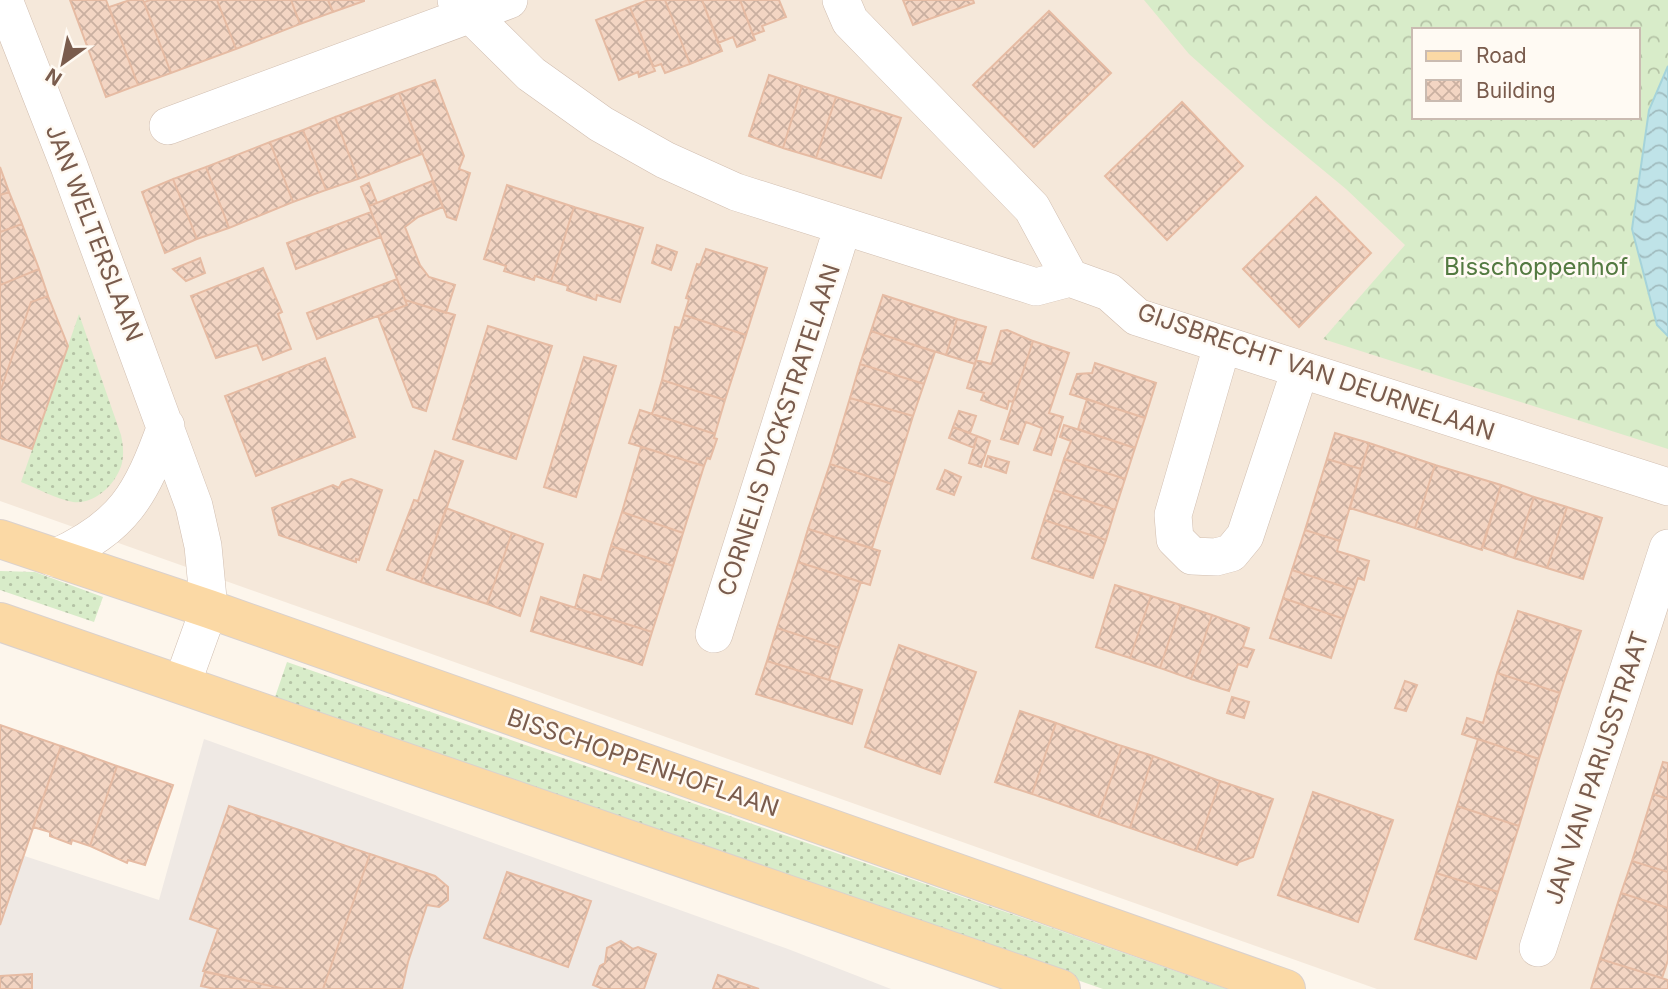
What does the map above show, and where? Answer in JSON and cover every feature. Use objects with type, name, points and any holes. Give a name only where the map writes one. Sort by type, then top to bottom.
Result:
[{"type":"main road","name":"BISSCHOPPENHOFLAAN","points":[[0,539],[209,609],[1286,989]]},
{"type":"main road","points":[[0,622],[1061,989]]},
{"type":"street","name":"JAN WELTERSLAAN","points":[[4,0],[194,506],[202,546],[209,609],[182,684]]},
{"type":"street","points":[[168,127],[462,8],[509,0]]},
{"type":"street","points":[[462,8],[531,74],[601,124],[665,160],[736,192],[1035,287],[1070,278],[1032,208],[850,21],[841,0]]},
{"type":"street","name":"CORNELIS DYCKSTRATELAAN","points":[[714,634],[844,226]]},
{"type":"street","name":"GIJSBRECHT VAN DEURNELAAN","points":[[1070,278],[1109,292],[1138,317],[1668,487]]},
{"type":"street","points":[[1222,346],[1173,515],[1175,539],[1192,556],[1216,557],[1231,553],[1245,536],[1300,370]]},
{"type":"street","points":[[54,558],[91,539],[120,515],[143,486],[166,426]]},
{"type":"street","name":"JAN VAN PARIJSSTRAAT","points":[[1538,948],[1668,548]]},
{"type":"shaded area","points":[[0,0],[1668,0],[1668,989],[1377,989],[0,501]]},
{"type":"shaded area","points":[[204,739],[788,949],[891,989],[0,989],[0,848],[159,900]]},
{"type":"green space","name":"Bisschoppenhof","points":[[1144,0],[1668,0],[1668,449],[1323,339],[1405,245],[1346,189],[1266,123],[1189,54]]},
{"type":"green space","points":[[79,314],[121,435],[123,453],[119,471],[104,491],[89,500],[73,502],[21,482]]},
{"type":"green space","points":[[0,571],[35,572],[103,597],[94,622],[0,590]]},
{"type":"green space","points":[[287,662],[1227,989],[1103,989],[274,700]]},
{"type":"water","points":[[1668,66],[1668,336],[1657,325],[1632,229],[1649,110]]},
{"type":"building","points":[[70,0],[106,0],[138,85],[106,97]]},
{"type":"building","points":[[130,0],[143,0],[171,73],[138,85],[109,7]]},
{"type":"building","points":[[217,0],[236,49],[171,73],[144,2]]},
{"type":"building","points":[[217,0],[291,0],[300,24],[236,49]]},
{"type":"building","points":[[291,0],[328,0],[333,12],[300,24]]},
{"type":"building","points":[[328,0],[364,0],[364,1],[333,12]]},
{"type":"building","points":[[648,0],[665,0],[690,64],[665,73],[661,64],[653,67],[630,7]]},
{"type":"building","points":[[665,0],[702,0],[722,51],[690,64]]},
{"type":"building","points":[[702,0],[740,0],[755,40],[737,47],[733,37],[718,43]]},
{"type":"building","points":[[740,0],[779,0],[786,17],[762,26],[764,31],[753,35]]},
{"type":"building","points":[[903,0],[973,0],[974,3],[913,25]]},
{"type":"building","points":[[630,7],[655,71],[639,77],[638,72],[619,80],[596,20]]},
{"type":"building","points":[[1049,11],[1111,73],[1034,147],[973,85]]},
{"type":"building","points":[[769,75],[802,86],[783,148],[749,136]]},
{"type":"building","points":[[435,80],[464,156],[459,169],[470,173],[456,220],[447,217],[399,93]]},
{"type":"building","points":[[802,86],[836,97],[816,158],[783,148]]},
{"type":"building","points":[[399,93],[422,154],[358,179],[335,117]]},
{"type":"building","points":[[836,97],[901,118],[881,178],[816,158]]},
{"type":"building","points":[[1182,102],[1243,166],[1167,240],[1105,176]]},
{"type":"building","points":[[335,117],[358,179],[326,190],[303,130]]},
{"type":"building","points":[[303,130],[326,190],[293,202],[270,142]]},
{"type":"building","points":[[270,142],[293,202],[229,228],[206,167]]},
{"type":"building","points":[[0,167],[9,192],[0,195]]},
{"type":"building","points":[[206,167],[229,228],[197,239],[173,179]]},
{"type":"building","points":[[173,179],[197,239],[165,253],[142,192]]},
{"type":"building","points":[[432,181],[443,207],[418,217],[405,227],[420,265],[429,277],[455,285],[446,313],[405,300],[369,206]]},
{"type":"building","points":[[369,183],[377,203],[369,206],[361,187]]},
{"type":"building","points":[[507,185],[574,207],[551,281],[535,276],[534,280],[504,271],[506,266],[484,259]]},
{"type":"building","points":[[9,192],[22,224],[0,232],[0,195]]},
{"type":"building","points":[[1316,197],[1371,253],[1299,327],[1243,269]]},
{"type":"building","points":[[574,207],[643,228],[620,302],[597,295],[596,300],[551,281]]},
{"type":"building","points":[[371,212],[381,237],[296,269],[287,243]]},
{"type":"building","points":[[22,224],[39,269],[0,285],[0,232]]},
{"type":"building","points":[[657,245],[677,252],[671,270],[652,263]]},
{"type":"building","points":[[706,249],[767,268],[746,335],[684,315],[689,299],[686,298],[697,264],[700,265]]},
{"type":"building","points":[[200,258],[205,273],[186,281],[173,269]]},
{"type":"building","points":[[263,268],[282,312],[278,314],[291,349],[263,360],[257,345],[216,358],[191,296]]},
{"type":"building","points":[[39,269],[48,296],[31,302],[0,392],[0,285]]},
{"type":"building","points":[[397,279],[407,305],[317,339],[307,313]]},
{"type":"building","points":[[883,295],[957,319],[946,355],[871,331]]},
{"type":"building","points":[[48,296],[68,346],[32,449],[0,438],[0,392],[31,302]]},
{"type":"building","points":[[405,300],[455,315],[426,411],[413,407],[378,316],[407,305]]},
{"type":"building","points":[[684,315],[746,335],[725,400],[662,380],[675,327],[680,328]]},
{"type":"building","points":[[957,319],[986,327],[975,364],[946,355]]},
{"type":"building","points":[[488,326],[552,346],[516,459],[453,439]]},
{"type":"building","points":[[1007,330],[1033,341],[1013,402],[1009,401],[1007,409],[981,400],[984,393],[967,388],[976,360],[991,364],[1001,331]]},
{"type":"building","points":[[871,331],[935,352],[924,384],[860,364]]},
{"type":"building","points":[[1033,341],[1069,353],[1049,413],[1063,417],[1051,455],[1034,450],[1042,428],[1026,422],[1018,444],[1001,439]]},
{"type":"building","points":[[584,357],[616,366],[576,497],[544,487]]},
{"type":"building","points":[[325,358],[355,437],[256,476],[225,396]]},
{"type":"building","points":[[1095,363],[1156,383],[1145,418],[1070,394],[1077,374],[1092,373]]},
{"type":"building","points":[[860,364],[924,384],[913,416],[850,398]]},
{"type":"building","points":[[662,380],[725,400],[715,434],[652,414]]},
{"type":"building","points":[[850,398],[913,416],[892,484],[830,464]]},
{"type":"building","points":[[1087,399],[1145,418],[1135,448],[1078,429]]},
{"type":"building","points":[[640,410],[715,434],[714,438],[717,439],[710,459],[707,458],[704,466],[629,443]]},
{"type":"building","points":[[959,411],[976,416],[970,433],[953,427]]},
{"type":"building","points":[[1064,425],[1135,448],[1125,479],[1064,459],[1071,441],[1060,437]]},
{"type":"building","points":[[953,427],[977,436],[974,448],[949,438]]},
{"type":"building","points":[[1335,433],[1369,443],[1361,469],[1327,459]]},
{"type":"building","points":[[977,436],[990,441],[981,467],[969,463]]},
{"type":"building","points":[[1369,443],[1435,465],[1415,528],[1350,508]]},
{"type":"building","points":[[641,447],[704,466],[683,533],[622,512]]},
{"type":"building","points":[[435,451],[463,461],[421,582],[387,570],[414,500],[418,501]]},
{"type":"building","points":[[988,456],[1009,462],[1006,473],[985,466]]},
{"type":"building","points":[[1064,459],[1125,479],[1115,510],[1054,490]]},
{"type":"building","points":[[1327,459],[1361,469],[1340,541],[1305,530]]},
{"type":"building","points":[[830,464],[892,484],[872,548],[808,529]]},
{"type":"building","points":[[1435,465],[1501,485],[1482,550],[1415,528]]},
{"type":"building","points":[[945,470],[961,477],[954,495],[937,489]]},
{"type":"building","points":[[351,479],[382,490],[359,560],[356,559],[356,562],[279,535],[272,508],[333,485],[339,488],[342,482]]},
{"type":"building","points":[[1501,485],[1534,497],[1514,558],[1482,547]]},
{"type":"building","points":[[1054,490],[1115,510],[1106,540],[1044,520]]},
{"type":"building","points":[[1534,497],[1567,507],[1547,568],[1514,558]]},
{"type":"building","points":[[1567,507],[1602,518],[1583,579],[1547,568]]},
{"type":"building","points":[[446,508],[512,533],[487,604],[421,582]]},
{"type":"building","points":[[622,512],[683,533],[673,566],[611,546]]},
{"type":"building","points":[[1044,520],[1106,540],[1093,578],[1032,558]]},
{"type":"building","points":[[808,529],[880,551],[870,585],[798,562]]},
{"type":"building","points":[[1305,530],[1340,541],[1337,551],[1369,561],[1364,580],[1358,578],[1354,590],[1292,570]]},
{"type":"building","points":[[512,533],[543,544],[520,616],[487,604]]},
{"type":"building","points":[[611,546],[673,566],[652,632],[575,608],[584,575],[601,580]]},
{"type":"building","points":[[798,562],[861,582],[839,648],[777,628]]},
{"type":"building","points":[[1292,570],[1354,590],[1344,619],[1283,598]]},
{"type":"building","points":[[1115,585],[1151,596],[1130,658],[1096,647]]},
{"type":"building","points":[[1151,596],[1181,605],[1160,668],[1130,658]]},
{"type":"building","points":[[541,597],[652,632],[642,665],[531,631]]},
{"type":"building","points":[[1283,598],[1344,619],[1331,658],[1270,638]]},
{"type":"building","points":[[1181,605],[1212,615],[1191,679],[1160,668]]},
{"type":"building","points":[[1518,611],[1581,631],[1560,693],[1497,673]]},
{"type":"building","points":[[1212,615],[1249,628],[1243,647],[1254,650],[1247,667],[1238,664],[1229,691],[1191,679]]},
{"type":"building","points":[[777,628],[839,648],[829,680],[767,661]]},
{"type":"building","points":[[899,645],[976,672],[940,774],[865,747]]},
{"type":"building","points":[[767,661],[862,690],[852,724],[756,694]]},
{"type":"building","points":[[1497,673],[1560,693],[1539,759],[1462,734],[1467,718],[1483,723]]},
{"type":"building","points":[[1405,681],[1417,685],[1406,711],[1395,708]]},
{"type":"building","points":[[1232,697],[1249,702],[1244,718],[1227,713]]},
{"type":"building","points":[[1020,711],[1056,723],[1032,794],[995,782]]},
{"type":"building","points":[[1056,723],[1122,746],[1098,817],[1032,794]]},
{"type":"building","points":[[0,725],[61,746],[0,925]]},
{"type":"building","points":[[1478,739],[1539,759],[1519,826],[1457,806]]},
{"type":"building","points":[[61,746],[117,766],[90,846],[72,840],[71,844],[50,836],[50,832],[33,827]]},
{"type":"building","points":[[1122,746],[1153,756],[1130,828],[1098,817]]},
{"type":"building","points":[[1153,756],[1220,781],[1196,851],[1130,828]]},
{"type":"building","points":[[1663,762],[1668,763],[1668,799],[1653,794]]},
{"type":"building","points":[[117,766],[173,785],[145,865],[128,860],[127,863],[90,846]]},
{"type":"building","points":[[1220,781],[1273,799],[1253,857],[1237,865],[1196,851]]},
{"type":"building","points":[[1313,792],[1393,820],[1358,922],[1278,895]]},
{"type":"building","points":[[1653,794],[1668,799],[1668,872],[1632,861]]},
{"type":"building","points":[[229,806],[370,854],[323,989],[285,989],[203,971],[218,929],[190,919]]},
{"type":"building","points":[[1457,806],[1519,826],[1498,892],[1436,873]]},
{"type":"building","points":[[370,854],[435,876],[448,887],[448,900],[439,907],[427,905],[402,989],[323,989]]},
{"type":"building","points":[[1632,861],[1668,872],[1668,908],[1621,893]]},
{"type":"building","points":[[507,872],[591,901],[568,967],[484,938]]},
{"type":"building","points":[[1436,873],[1498,892],[1476,959],[1415,939]]},
{"type":"building","points":[[1621,893],[1668,908],[1668,960],[1662,978],[1600,959]]},
{"type":"building","points":[[621,941],[633,949],[638,947],[656,954],[644,989],[603,989],[593,985],[600,966],[605,963],[607,948]]},
{"type":"building","points":[[1600,959],[1668,980],[1668,989],[1591,989]]},
{"type":"building","points":[[205,972],[285,989],[215,989],[201,986]]},
{"type":"building","points":[[32,974],[32,989],[0,989],[0,976]]},
{"type":"building","points":[[718,975],[759,989],[713,989]]}]
